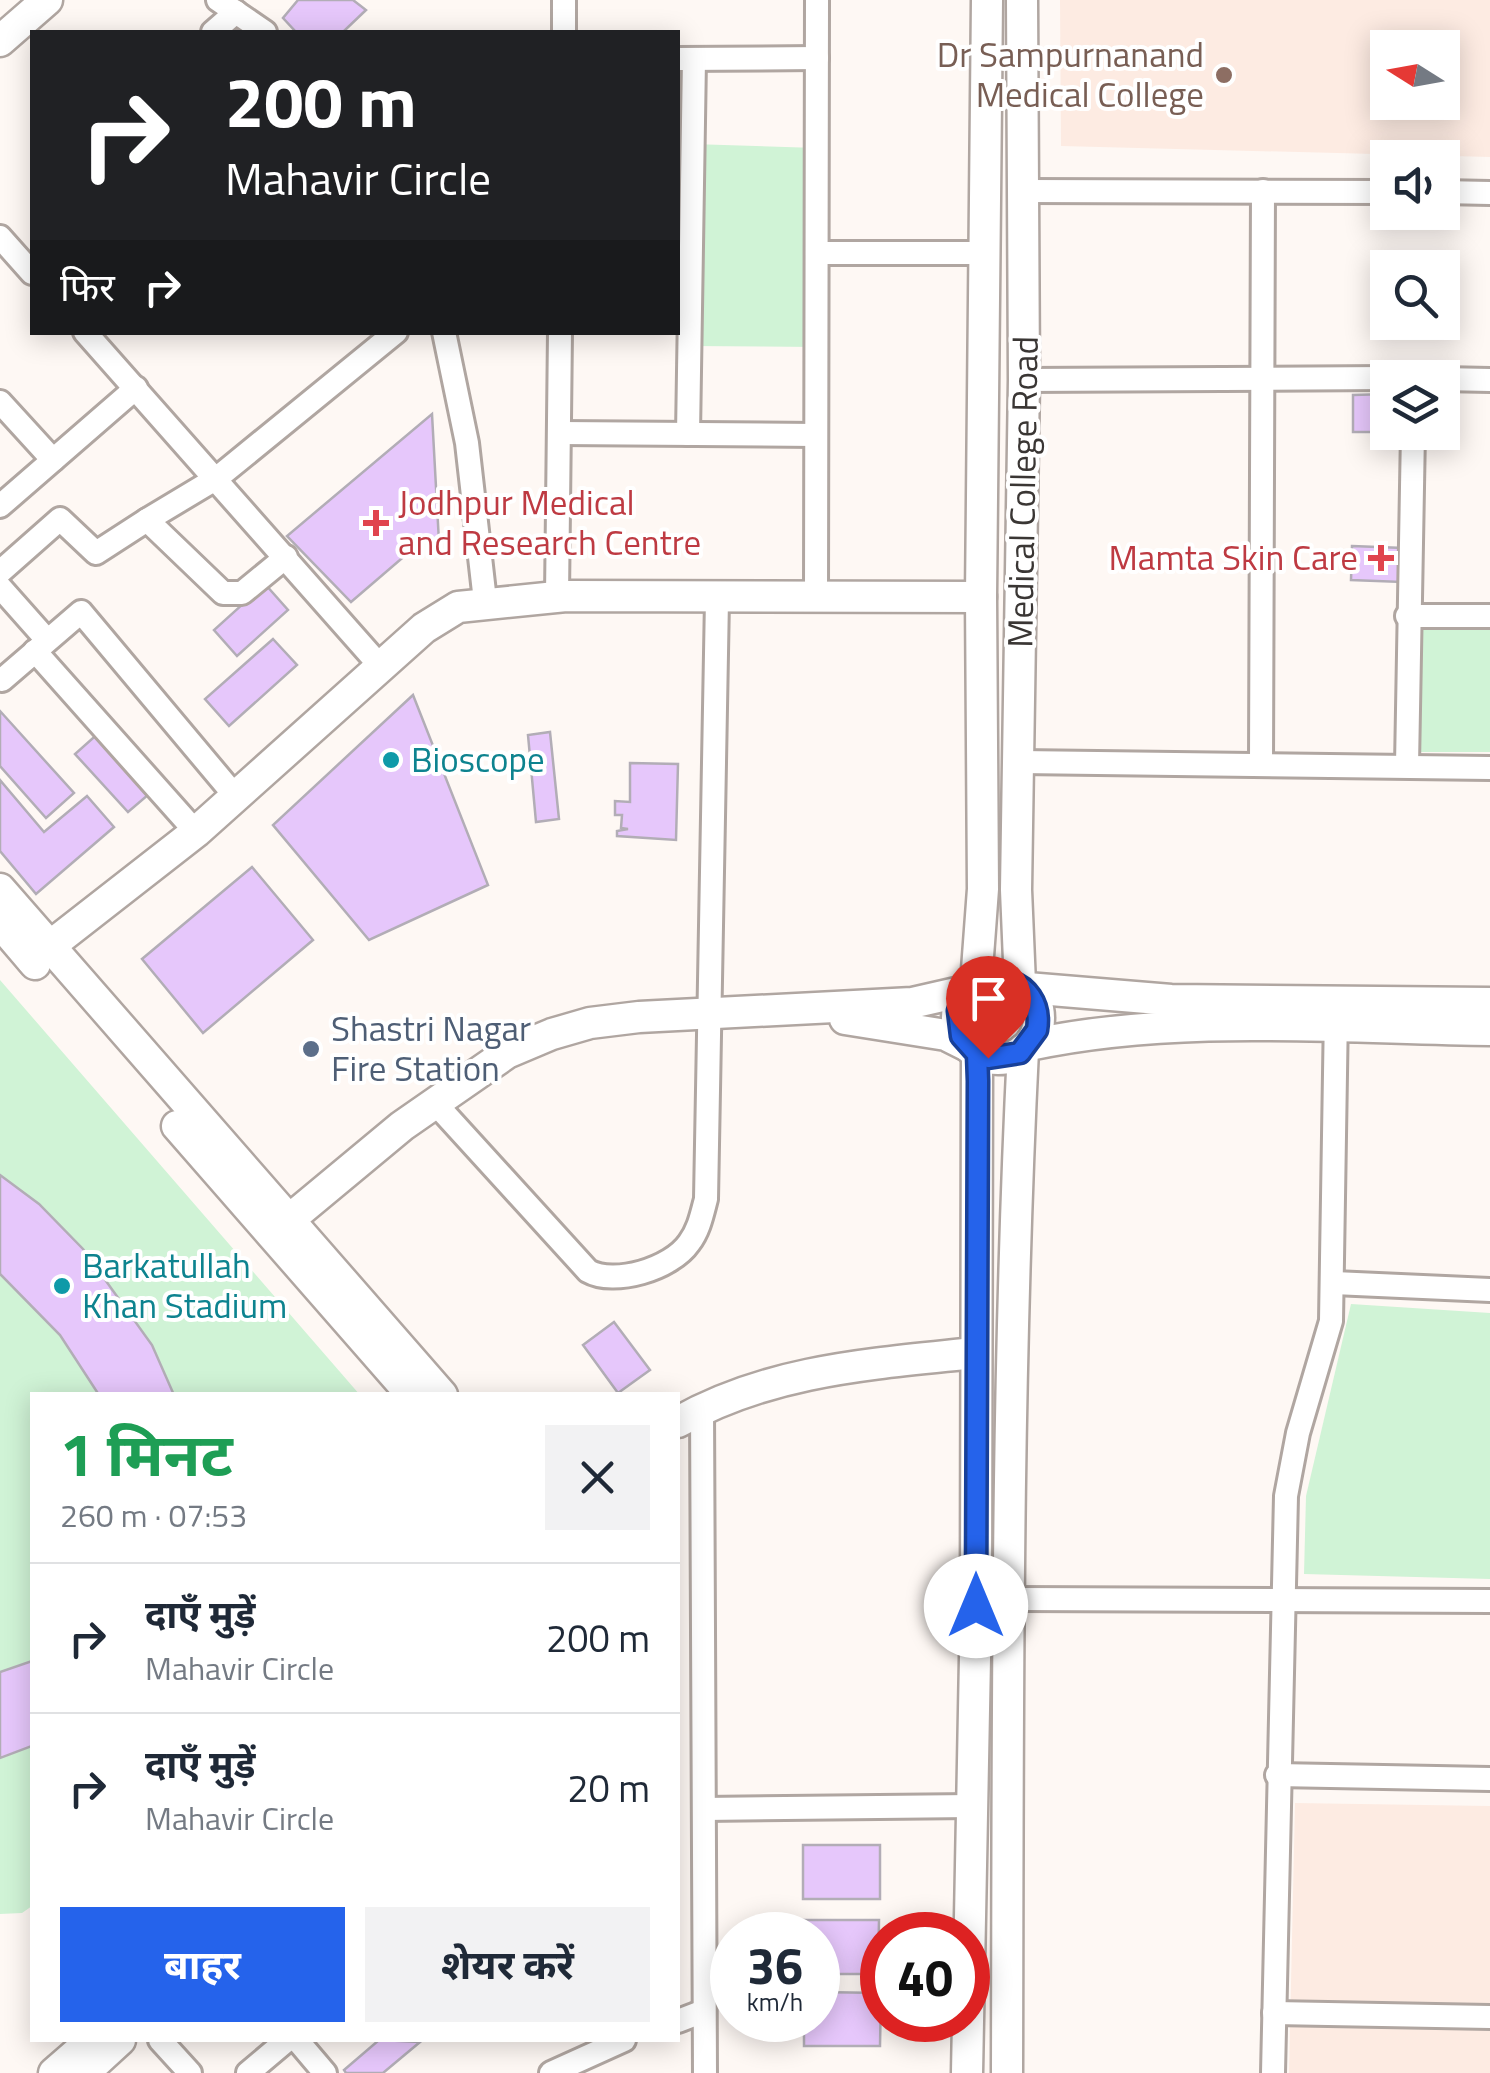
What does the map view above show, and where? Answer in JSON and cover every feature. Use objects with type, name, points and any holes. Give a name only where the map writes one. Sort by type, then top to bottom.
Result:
[{"type":"street","points":[[0,41],[47,0]]},
{"type":"street","points":[[564,0],[564,30]]},
{"type":"street","points":[[816,598],[817,0]]},
{"type":"street","name":"Medical College Road","points":[[973,986],[983,890],[980,597],[987,0]]},
{"type":"street","name":"Medical College Road","points":[[1022,0],[1024,380],[1016,890],[1024,986]]},
{"type":"street","points":[[216,30],[244,14]]},
{"type":"street","points":[[688,434],[686,59],[817,58]]},
{"type":"street","points":[[1025,191],[1370,192]]},
{"type":"street","points":[[1261,762],[1263,191]]},
{"type":"street","points":[[1460,192],[1490,192]]},
{"type":"street","points":[[0,237],[30,272]]},
{"type":"street","points":[[816,253],[985,254]]},
{"type":"street","points":[[91,335],[382,668]]},
{"type":"street","points":[[0,572],[60,519],[96,553],[218,478],[392,335]]},
{"type":"street","points":[[445,335],[467,443],[485,601]]},
{"type":"street","points":[[556,596],[560,335]]},
{"type":"street","points":[[1024,380],[1370,378]]},
{"type":"street","points":[[1460,379],[1490,380]]},
{"type":"street","points":[[0,506],[136,388]]},
{"type":"street","points":[[0,402],[54,460]]},
{"type":"street","points":[[559,433],[816,434]]},
{"type":"street","points":[[1407,765],[1412,450]]},
{"type":"street","points":[[146,520],[222,594],[242,593],[286,557]]},
{"type":"street","points":[[0,587],[41,646],[196,832]]},
{"type":"street","points":[[39,953],[196,832],[424,628],[458,606],[556,596],[980,597]]},
{"type":"street","points":[[436,1103],[588,1271],[615,1279],[677,1255],[688,1245],[701,1222],[706,1199],[717,598]]},
{"type":"street","points":[[2,680],[81,612],[236,797]]},
{"type":"street","points":[[1407,616],[1490,616]]},
{"type":"street","points":[[1020,762],[1261,762],[1490,768]]},
{"type":"street","points":[[0,889],[39,953],[281,1226],[439,1392]]},
{"type":"street","points":[[0,923],[39,953]]},
{"type":"street","points":[[281,1226],[358,1158],[507,1053],[552,1034],[606,1021],[927,1001],[1001,978],[1024,986],[1490,1030]]},
{"type":"street","points":[[968,2073],[974,1353],[972,1050],[958,1024],[962,1000],[973,986]]},
{"type":"street","points":[[1007,2073],[1016,1162],[1026,1048],[1039,1019],[1024,986]]},
{"type":"street","points":[[807,1011],[946,1035],[998,1059],[1026,1048],[1108,1031],[1490,1004]]},
{"type":"street","points":[[1273,2073],[1280,1600],[1286,1496],[1298,1433],[1331,1321],[1336,1016]]},
{"type":"street","points":[[281,1226],[410,1392]]},
{"type":"street","points":[[1334,1282],[1490,1290]]},
{"type":"street","points":[[704,2073],[704,1809],[690,1415],[795,1374],[974,1353]]},
{"type":"street","points":[[1009,1599],[1490,1601]]},
{"type":"street","points":[[1278,1775],[1490,1779]]},
{"type":"street","points":[[704,1809],[972,1806]]},
{"type":"street","points":[[680,2020],[704,2012]]},
{"type":"street","points":[[1274,2013],[1490,2017]]},
{"type":"street","points":[[54,2073],[90,2042]]},
{"type":"street","points":[[84,2073],[118,2042]]},
{"type":"street","points":[[162,2042],[190,2073]]},
{"type":"street","points":[[248,2073],[285,2042]]},
{"type":"street","points":[[299,2042],[325,2073]]},
{"type":"street","points":[[551,2073],[620,2042]]},
{"type":"shaded area","name":"Dr Sampurnanand Medical College","points":[[1060,0],[1490,0],[1490,157],[1460,156],[1460,140],[1370,140],[1370,154],[1061,146]]},
{"type":"shaded area","points":[[1295,1803],[1490,1806],[1490,2073],[1289,2073]]},
{"type":"green space","points":[[692,144],[817,148],[817,347],[688,346]]},
{"type":"green space","points":[[1419,629],[1490,629],[1490,752],[1418,752]]},
{"type":"green space","points":[[0,980],[357,1392],[30,1392],[30,1907],[22,1913],[0,1914]]},
{"type":"green space","points":[[1351,1304],[1490,1313],[1490,1579],[1304,1574],[1306,1496]]},
{"type":"building","points":[[298,0],[353,0],[366,10],[345,30],[294,30],[283,18]]},
{"type":"building","points":[[1353,395],[1370,395],[1370,432],[1353,432]]},
{"type":"building","points":[[432,414],[439,542],[422,541],[351,602],[287,536]]},
{"type":"building","points":[[1352,546],[1403,548],[1402,582],[1351,580]]},
{"type":"building","points":[[265,584],[288,610],[237,656],[214,630]]},
{"type":"building","points":[[273,639],[297,665],[229,726],[205,699]]},
{"type":"building","name":"Bioscope","points":[[413,695],[488,885],[369,940],[273,825]]},
{"type":"building","points":[[0,711],[74,793],[46,818],[0,766]]},
{"type":"building","points":[[102,730],[155,789],[128,812],[75,754]]},
{"type":"building","points":[[550,732],[559,819],[536,822],[528,735]]},
{"type":"building","points":[[630,763],[678,764],[676,840],[617,836],[617,831],[628,829],[621,828],[622,815],[615,815],[615,801],[630,802]]},
{"type":"building","points":[[0,780],[44,832],[87,796],[114,827],[36,894],[0,851]]},
{"type":"building","points":[[252,867],[313,940],[203,1033],[142,959]]},
{"type":"building","name":"Barkatullah Khan Stadium","points":[[0,1175],[39,1204],[83,1249],[152,1345],[173,1392],[97,1392],[60,1335],[0,1274]]},
{"type":"building","points":[[614,1322],[650,1370],[617,1392],[583,1345]]},
{"type":"building","points":[[30,1662],[30,1747],[0,1758],[0,1672]]},
{"type":"building","points":[[803,1845],[880,1845],[880,1899],[803,1899]]},
{"type":"building","points":[[840,1920],[860,1920],[860,1974],[840,1974]]},
{"type":"building","points":[[840,1992],[860,1993],[860,2042],[880,2042],[880,2046],[804,2046],[804,2042],[840,2042]]},
{"type":"building","points":[[377,2042],[420,2042],[383,2073],[344,2070]]},
{"type":"place","name":"Dr Sampurnanand Medical College","points":[[1224,75]]},
{"type":"place","name":"Jodhpur Medical and Research Centre","points":[[376,523]]},
{"type":"place","name":"Mamta Skin Care","points":[[1381,558]]},
{"type":"place","name":"Bioscope","points":[[391,760]]},
{"type":"place","name":"Shastri Nagar Fire Station","points":[[311,1049]]},
{"type":"place","name":"Barkatullah Khan Stadium","points":[[62,1286]]},
{"type":"route","points":[[976,1606],[978,1081],[977,1054],[961,1036],[958,1011],[976,983],[991,978],[1011,980],[1027,988],[1034,999],[1039,1019],[1037,1030],[1020,1053],[1010,1058],[988,1058]]}]
